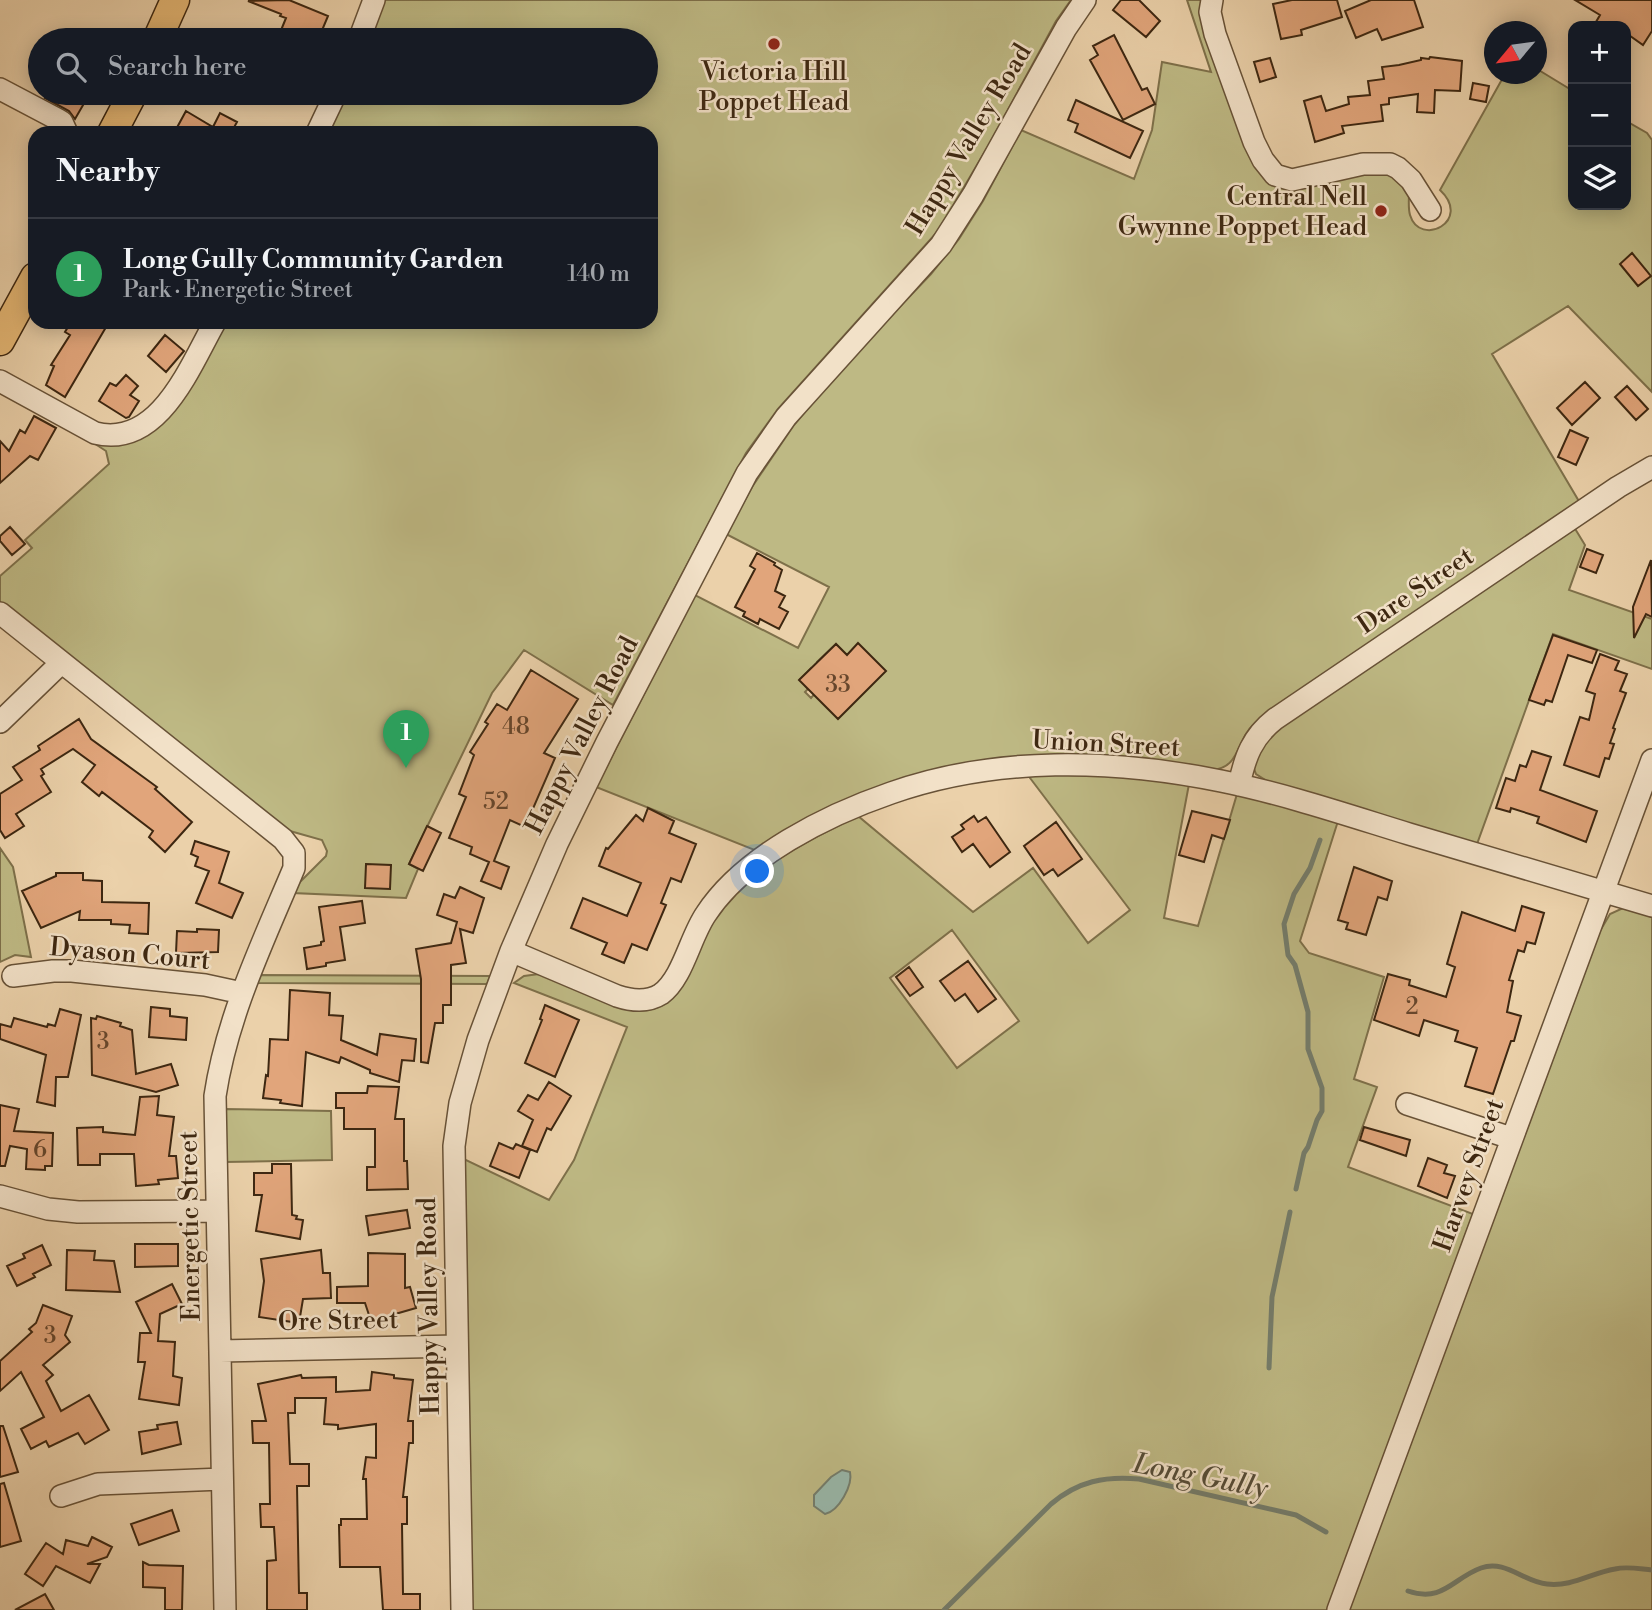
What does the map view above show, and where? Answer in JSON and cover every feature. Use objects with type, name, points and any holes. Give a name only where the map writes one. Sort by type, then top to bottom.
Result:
[{"type":"main road","points":[[162,28],[175,0]]},
{"type":"main road","points":[[116,126],[127,105]]},
{"type":"main road","points":[[0,341],[28,290]]},
{"type":"street","points":[[364,28],[374,0]]},
{"type":"street","name":"Happy Valley Road","points":[[462,1610],[454,1146],[456,1123],[469,1068],[511,951],[557,844],[604,747],[755,459],[786,417],[941,245],[973,195],[1072,18],[1085,0]]},
{"type":"street","points":[[1212,0],[1210,12],[1215,34],[1254,142],[1269,169],[1280,178],[1300,179],[1363,164],[1390,164],[1411,180],[1430,210]]},
{"type":"street","points":[[0,89],[28,104]]},
{"type":"street","points":[[30,105],[62,122],[64,126]]},
{"type":"street","points":[[320,126],[330,105]]},
{"type":"street","points":[[0,381],[95,433],[113,436],[130,432],[156,416],[169,401],[211,329]]},
{"type":"street","name":"Dare Street","points":[[1239,785],[1252,741],[1275,719],[1618,487],[1652,467]]},
{"type":"street","name":"Energetic Street","points":[[0,614],[303,853],[294,868],[242,993],[223,1050],[215,1096],[225,1610]]},
{"type":"street","points":[[0,722],[61,663]]},
{"type":"street","name":"Harvey Street","points":[[1338,1610],[1652,760]]},
{"type":"street","name":"Union Street","points":[[511,951],[631,1000],[648,999],[667,988],[678,972],[700,923],[716,900],[736,879],[803,833],[890,793],[958,775],[1030,765],[1140,769],[1239,785],[1652,906]]},
{"type":"street","name":"Dyason Court","points":[[13,976],[72,971],[205,985],[242,993]]},
{"type":"street","points":[[1407,1104],[1511,1138]]},
{"type":"street","points":[[0,1196],[48,1209],[78,1212],[216,1211]]},
{"type":"street","name":"Ore Street","points":[[219,1350],[457,1346]]},
{"type":"street","points":[[61,1496],[98,1484],[222,1479]]},
{"type":"shaded area","points":[[378,0],[1071,0],[1056,21],[990,143],[938,231],[778,409],[746,453],[613,705],[524,650],[492,693],[409,864],[418,869],[406,898],[293,893],[326,856],[327,851],[322,840],[290,831],[274,822],[0,602],[0,576],[32,548],[25,540],[109,464],[106,451],[24,398],[123,441],[217,329],[658,329],[658,126],[327,126],[337,105],[658,105],[658,28],[368,28]]},
{"type":"shaded area","points":[[1187,0],[1202,0],[1268,175],[1390,171],[1409,193],[1410,215],[1416,225],[1424,229],[1441,227],[1448,220],[1451,212],[1449,201],[1440,190],[1499,84],[1547,84],[1547,75],[1568,88],[1568,210],[1631,210],[1631,124],[1647,133],[1652,140],[1652,392],[1568,306],[1492,354],[1580,503],[1267,713],[1255,722],[1230,762],[1220,769],[1136,758],[941,768],[886,785],[757,851],[596,787],[695,595],[798,648],[829,587],[726,534],[752,487],[794,425],[846,363],[931,274],[959,239],[1021,130],[1134,179],[1152,130],[1162,62],[1211,72]],"holes":[[[836,644],[847,655],[858,644],[811,698],[805,692],[808,689],[800,679],[811,668],[817,673],[817,662]]]},
{"type":"shaded area","points":[[1574,527],[1585,545],[1569,590],[1652,619],[1652,669],[1553,634],[1477,844],[1267,781],[1256,774],[1253,766],[1267,736]]},
{"type":"shaded area","points":[[1027,774],[1133,777],[1189,784],[1164,918],[1198,926],[1237,794],[1338,821],[1300,941],[1309,953],[1384,977],[1354,1079],[1377,1087],[1348,1167],[1473,1214],[1328,1610],[472,1610],[464,1159],[549,1200],[574,1160],[627,1027],[514,983],[524,976],[539,974],[638,1011],[668,1002],[684,980],[708,926],[739,890],[775,861],[858,816],[973,912],[1033,868],[1088,943],[1130,910]],"holes":[[[952,930],[1019,1021],[957,1068],[890,978]]]},
{"type":"shaded area","points":[[0,848],[13,867],[31,957],[15,955],[0,962]]},
{"type":"shaded area","points":[[1623,908],[1652,916],[1652,1610],[1349,1610],[1600,931],[1610,914]]},
{"type":"shaded area","points":[[260,975],[490,976],[487,984],[257,983]]},
{"type":"shaded area","points":[[224,1109],[331,1111],[332,1160],[225,1162]]},
{"type":"shaded area","points":[[842,1470],[850,1472],[847,1490],[840,1503],[825,1514],[814,1506],[814,1495],[831,1477]]},
{"type":"building","points":[[289,0],[328,16],[323,28],[282,28],[286,18],[280,16],[281,14],[248,1]]},
{"type":"building","points":[[1121,0],[1139,0],[1160,21],[1146,37],[1113,10]]},
{"type":"building","points":[[1292,0],[1337,0],[1342,17],[1301,30],[1302,35],[1281,39],[1273,4]]},
{"type":"building","points":[[1371,0],[1414,0],[1423,27],[1382,40],[1377,29],[1356,38],[1345,11]]},
{"type":"building","points":[[1575,0],[1652,0],[1652,31],[1643,45],[1631,37],[1631,21],[1597,21],[1600,15]]},
{"type":"building","points":[[1114,35],[1142,90],[1147,88],[1155,104],[1123,120],[1090,60],[1098,55],[1093,46]]},
{"type":"building","points":[[1430,57],[1462,61],[1460,91],[1435,90],[1434,113],[1417,112],[1418,94],[1389,98],[1389,104],[1381,105],[1383,121],[1342,126],[1344,133],[1315,142],[1304,101],[1321,96],[1326,111],[1349,104],[1348,97],[1370,95],[1368,81],[1384,79],[1382,67]]},
{"type":"building","points":[[1270,58],[1276,77],[1260,82],[1254,62]]},
{"type":"building","points":[[1473,83],[1489,86],[1486,102],[1470,99]]},
{"type":"building","points":[[1076,100],[1143,131],[1130,158],[1075,132],[1078,124],[1068,120]]},
{"type":"building","points":[[58,105],[83,105],[75,119],[69,111]]},
{"type":"building","points":[[186,111],[211,126],[178,126]]},
{"type":"building","points":[[220,113],[237,122],[235,126],[214,126]]},
{"type":"building","points":[[1632,253],[1651,276],[1638,286],[1620,264]]},
{"type":"building","points":[[67,329],[105,329],[65,397],[46,385],[54,366],[51,365],[70,335],[65,332]]},
{"type":"building","points":[[165,335],[184,351],[166,372],[148,356]]},
{"type":"building","points":[[126,375],[138,386],[130,395],[139,401],[126,418],[99,401],[110,383],[116,386]]},
{"type":"building","points":[[1585,382],[1600,398],[1572,425],[1557,408]]},
{"type":"building","points":[[1627,386],[1648,409],[1636,420],[1615,397]]},
{"type":"building","points":[[34,416],[56,428],[38,460],[30,456],[0,483],[0,441],[9,451],[20,430],[25,433]]},
{"type":"building","points":[[1570,430],[1588,438],[1576,465],[1558,457]]},
{"type":"building","points":[[10,527],[25,544],[12,555],[0,541],[0,536]]},
{"type":"building","points":[[1587,549],[1603,555],[1596,573],[1580,567]]},
{"type":"building","points":[[757,553],[782,570],[775,591],[785,596],[779,607],[788,612],[779,629],[760,619],[758,624],[743,616],[745,612],[735,607],[755,569],[750,566]]},
{"type":"building","points":[[1651,560],[1652,617],[1646,614],[1634,638],[1633,607]]},
{"type":"building","points":[[1553,635],[1597,650],[1592,663],[1568,655],[1552,702],[1546,700],[1544,705],[1529,700]]},
{"type":"building","points":[[858,643],[886,671],[838,719],[799,680],[836,644],[847,655]]},
{"type":"building","points":[[1600,654],[1619,661],[1615,670],[1627,674],[1620,691],[1626,693],[1610,743],[1614,744],[1609,759],[1605,758],[1599,777],[1564,765],[1580,717],[1589,720],[1595,694],[1586,691]]},
{"type":"building","points":[[531,670],[578,699],[544,753],[555,758],[525,827],[510,820],[494,861],[509,867],[501,889],[481,881],[489,862],[470,854],[472,847],[449,838],[466,797],[459,794],[474,755],[470,752],[497,704],[507,710]]},
{"type":"building","points":[[79,719],[91,739],[157,787],[155,789],[192,822],[165,852],[149,837],[153,831],[102,792],[99,796],[82,782],[95,765],[73,749],[41,769],[44,774],[41,776],[51,792],[16,814],[24,826],[5,838],[0,830],[0,794],[22,780],[13,767],[40,750],[38,746]]},
{"type":"building","points":[[1532,751],[1551,757],[1540,790],[1597,811],[1586,842],[1537,823],[1539,817],[1511,808],[1510,812],[1496,808],[1506,778],[1515,781],[1520,765],[1526,767]]},
{"type":"building","points":[[648,808],[674,821],[669,833],[696,844],[681,882],[671,878],[661,903],[666,905],[647,950],[632,944],[624,963],[602,954],[607,943],[571,928],[583,898],[627,916],[641,883],[599,866],[606,848],[608,849],[636,815],[643,821]]},
{"type":"building","points":[[1192,811],[1230,820],[1224,839],[1212,835],[1204,862],[1179,855]]},
{"type":"building","points":[[974,816],[978,822],[986,817],[1010,852],[990,867],[973,844],[962,852],[952,837],[964,829],[961,825]]},
{"type":"building","points":[[1056,822],[1082,859],[1058,876],[1053,869],[1044,875],[1024,846]]},
{"type":"building","points":[[427,826],[441,833],[423,871],[409,864]]},
{"type":"building","points":[[195,841],[229,852],[219,883],[243,893],[232,918],[196,903],[209,871],[195,866],[198,857],[191,854]]},
{"type":"building","points":[[366,864],[391,865],[390,889],[365,888]]},
{"type":"building","points":[[1354,867],[1392,881],[1387,900],[1378,897],[1366,935],[1346,929],[1348,923],[1338,920]]},
{"type":"building","points":[[56,873],[83,873],[83,880],[102,881],[102,902],[149,903],[148,934],[129,933],[130,925],[111,924],[111,920],[79,920],[80,911],[41,928],[22,891],[56,876]]},
{"type":"building","points":[[460,887],[484,898],[473,933],[460,929],[466,963],[451,965],[451,1005],[443,1005],[443,1023],[435,1023],[428,1063],[421,1062],[421,979],[416,949],[451,943],[457,922],[437,915],[444,894],[455,898]]},
{"type":"building","points":[[362,901],[365,923],[340,927],[345,960],[307,969],[304,948],[321,945],[324,941],[319,907]]},
{"type":"building","points":[[1522,906],[1544,913],[1535,944],[1527,942],[1524,952],[1518,950],[1509,980],[1513,981],[1507,1012],[1521,1016],[1493,1094],[1465,1086],[1477,1048],[1455,1041],[1458,1031],[1424,1020],[1419,1036],[1374,1020],[1388,974],[1410,980],[1409,985],[1446,997],[1455,967],[1447,964],[1462,912],[1515,931]]},
{"type":"building","points":[[197,929],[219,930],[218,952],[176,953],[177,931],[197,932]]},
{"type":"building","points":[[968,961],[996,999],[978,1012],[965,994],[955,1001],[940,981]]},
{"type":"building","points":[[909,967],[923,987],[910,996],[896,977]]},
{"type":"building","points":[[290,990],[330,993],[329,1015],[343,1016],[341,1040],[377,1055],[380,1034],[416,1039],[414,1061],[402,1060],[399,1082],[370,1073],[370,1070],[341,1057],[339,1063],[306,1052],[302,1106],[263,1098],[266,1075],[268,1076],[270,1039],[288,1040]]},
{"type":"building","points":[[545,1005],[579,1020],[555,1077],[525,1063]]},
{"type":"building","points":[[151,1007],[170,1009],[170,1016],[187,1018],[186,1040],[149,1037]]},
{"type":"building","points":[[60,1009],[81,1015],[68,1077],[56,1077],[55,1106],[37,1102],[46,1055],[0,1039],[0,1024],[11,1027],[14,1018],[47,1027],[48,1024],[55,1026]]},
{"type":"building","points":[[97,1016],[121,1023],[120,1026],[132,1030],[136,1074],[171,1064],[178,1085],[156,1092],[92,1075],[91,1018],[96,1019]]},
{"type":"building","points":[[549,1082],[571,1096],[551,1130],[547,1128],[537,1152],[522,1146],[533,1120],[518,1111],[528,1095],[538,1100]]},
{"type":"building","points":[[368,1086],[399,1087],[395,1119],[404,1119],[404,1161],[407,1161],[408,1189],[367,1190],[367,1167],[375,1167],[375,1129],[344,1129],[344,1108],[336,1108],[336,1093],[367,1093]]},
{"type":"building","points":[[159,1096],[157,1115],[174,1117],[169,1156],[176,1156],[178,1178],[158,1180],[159,1184],[136,1186],[134,1154],[100,1154],[100,1165],[78,1165],[77,1128],[103,1127],[103,1132],[135,1135],[140,1097]]},
{"type":"building","points":[[0,1105],[19,1109],[14,1131],[53,1133],[52,1166],[45,1166],[45,1170],[26,1169],[27,1149],[10,1146],[5,1166],[0,1166]]},
{"type":"building","points":[[1364,1127],[1410,1140],[1406,1156],[1360,1140]]},
{"type":"building","points":[[499,1143],[513,1149],[516,1144],[530,1150],[519,1178],[490,1166]]},
{"type":"building","points":[[1428,1158],[1447,1165],[1444,1173],[1455,1176],[1447,1198],[1418,1186]]},
{"type":"building","points":[[272,1164],[291,1164],[292,1215],[303,1220],[300,1239],[256,1231],[262,1195],[254,1195],[254,1173],[272,1173]]},
{"type":"building","points":[[407,1210],[410,1228],[369,1235],[366,1216]]},
{"type":"building","points":[[135,1244],[178,1244],[178,1266],[135,1267]]},
{"type":"building","points":[[42,1245],[51,1265],[17,1286],[7,1266],[25,1258],[23,1254]]},
{"type":"building","points":[[67,1250],[95,1251],[94,1260],[114,1261],[120,1292],[66,1290]]},
{"type":"building","points":[[321,1250],[323,1273],[330,1273],[331,1298],[303,1299],[299,1323],[259,1317],[264,1281],[261,1259]]},
{"type":"building","points":[[368,1253],[405,1254],[405,1288],[410,1287],[416,1308],[371,1321],[365,1303],[337,1303],[337,1287],[368,1286]]},
{"type":"building","points":[[172,1284],[182,1304],[160,1314],[158,1341],[175,1342],[173,1376],[182,1378],[179,1405],[139,1399],[145,1362],[138,1362],[140,1333],[151,1333],[136,1302]]},
{"type":"building","points":[[43,1305],[72,1316],[65,1335],[70,1342],[43,1365],[53,1375],[46,1381],[61,1411],[89,1395],[109,1430],[85,1444],[78,1433],[49,1447],[46,1441],[31,1449],[21,1429],[44,1417],[21,1372],[0,1391],[0,1361],[32,1332],[29,1329],[36,1323]]},
{"type":"building","points":[[372,1372],[413,1380],[408,1421],[413,1421],[413,1443],[409,1443],[403,1497],[407,1497],[407,1524],[402,1524],[403,1594],[420,1594],[420,1610],[383,1610],[380,1567],[340,1567],[341,1519],[367,1519],[366,1479],[363,1479],[366,1457],[376,1458],[376,1424],[338,1429],[338,1425],[324,1424],[326,1398],[295,1398],[295,1413],[288,1413],[290,1464],[309,1464],[309,1486],[297,1486],[299,1593],[307,1593],[307,1610],[267,1610],[267,1561],[276,1560],[274,1527],[261,1527],[260,1504],[270,1504],[269,1443],[253,1443],[252,1421],[266,1421],[258,1384],[301,1375],[302,1378],[336,1377],[336,1392],[370,1390]]},
{"type":"building","points":[[177,1422],[181,1444],[142,1454],[139,1432],[158,1429],[157,1425]]},
{"type":"building","points":[[0,1426],[3,1426],[18,1472],[0,1477]]},
{"type":"building","points":[[4,1483],[21,1541],[0,1547],[0,1484]]},
{"type":"building","points":[[172,1510],[179,1531],[139,1545],[131,1524]]},
{"type":"building","points":[[92,1537],[112,1547],[107,1557],[87,1564],[100,1564],[90,1583],[56,1566],[43,1586],[25,1574],[46,1543],[63,1554],[66,1540],[88,1546]]},
{"type":"building","points":[[143,1562],[149,1565],[183,1566],[182,1610],[165,1610],[165,1588],[143,1587]]},
{"type":"building","points":[[45,1594],[54,1610],[15,1610]]},
{"type":"waterway","points":[[1296,1189],[1304,1153],[1322,1111],[1322,1088],[1308,1049],[1308,1012],[1295,965],[1288,955],[1284,924],[1294,894],[1310,868],[1320,840]]},
{"type":"waterway","points":[[1269,1368],[1272,1297],[1290,1212]]},
{"type":"waterway","name":"Long Gully","points":[[944,1610],[1051,1504],[1071,1490],[1092,1482],[1115,1478],[1139,1479],[1296,1515],[1326,1532]]},
{"type":"waterway","name":"Long Gully","points":[[1408,1591],[1420,1594],[1439,1592],[1471,1572],[1490,1566],[1498,1566],[1547,1584],[1573,1582],[1620,1568],[1652,1570]]},
{"type":"place","name":"Victoria Hill Poppet Head","points":[[774,44]]},
{"type":"place","name":"Central Nell Gwynne Poppet Head","points":[[1381,211]]},
{"type":"place","name":"Long Gully Community Garden","points":[[406,768]]}]
